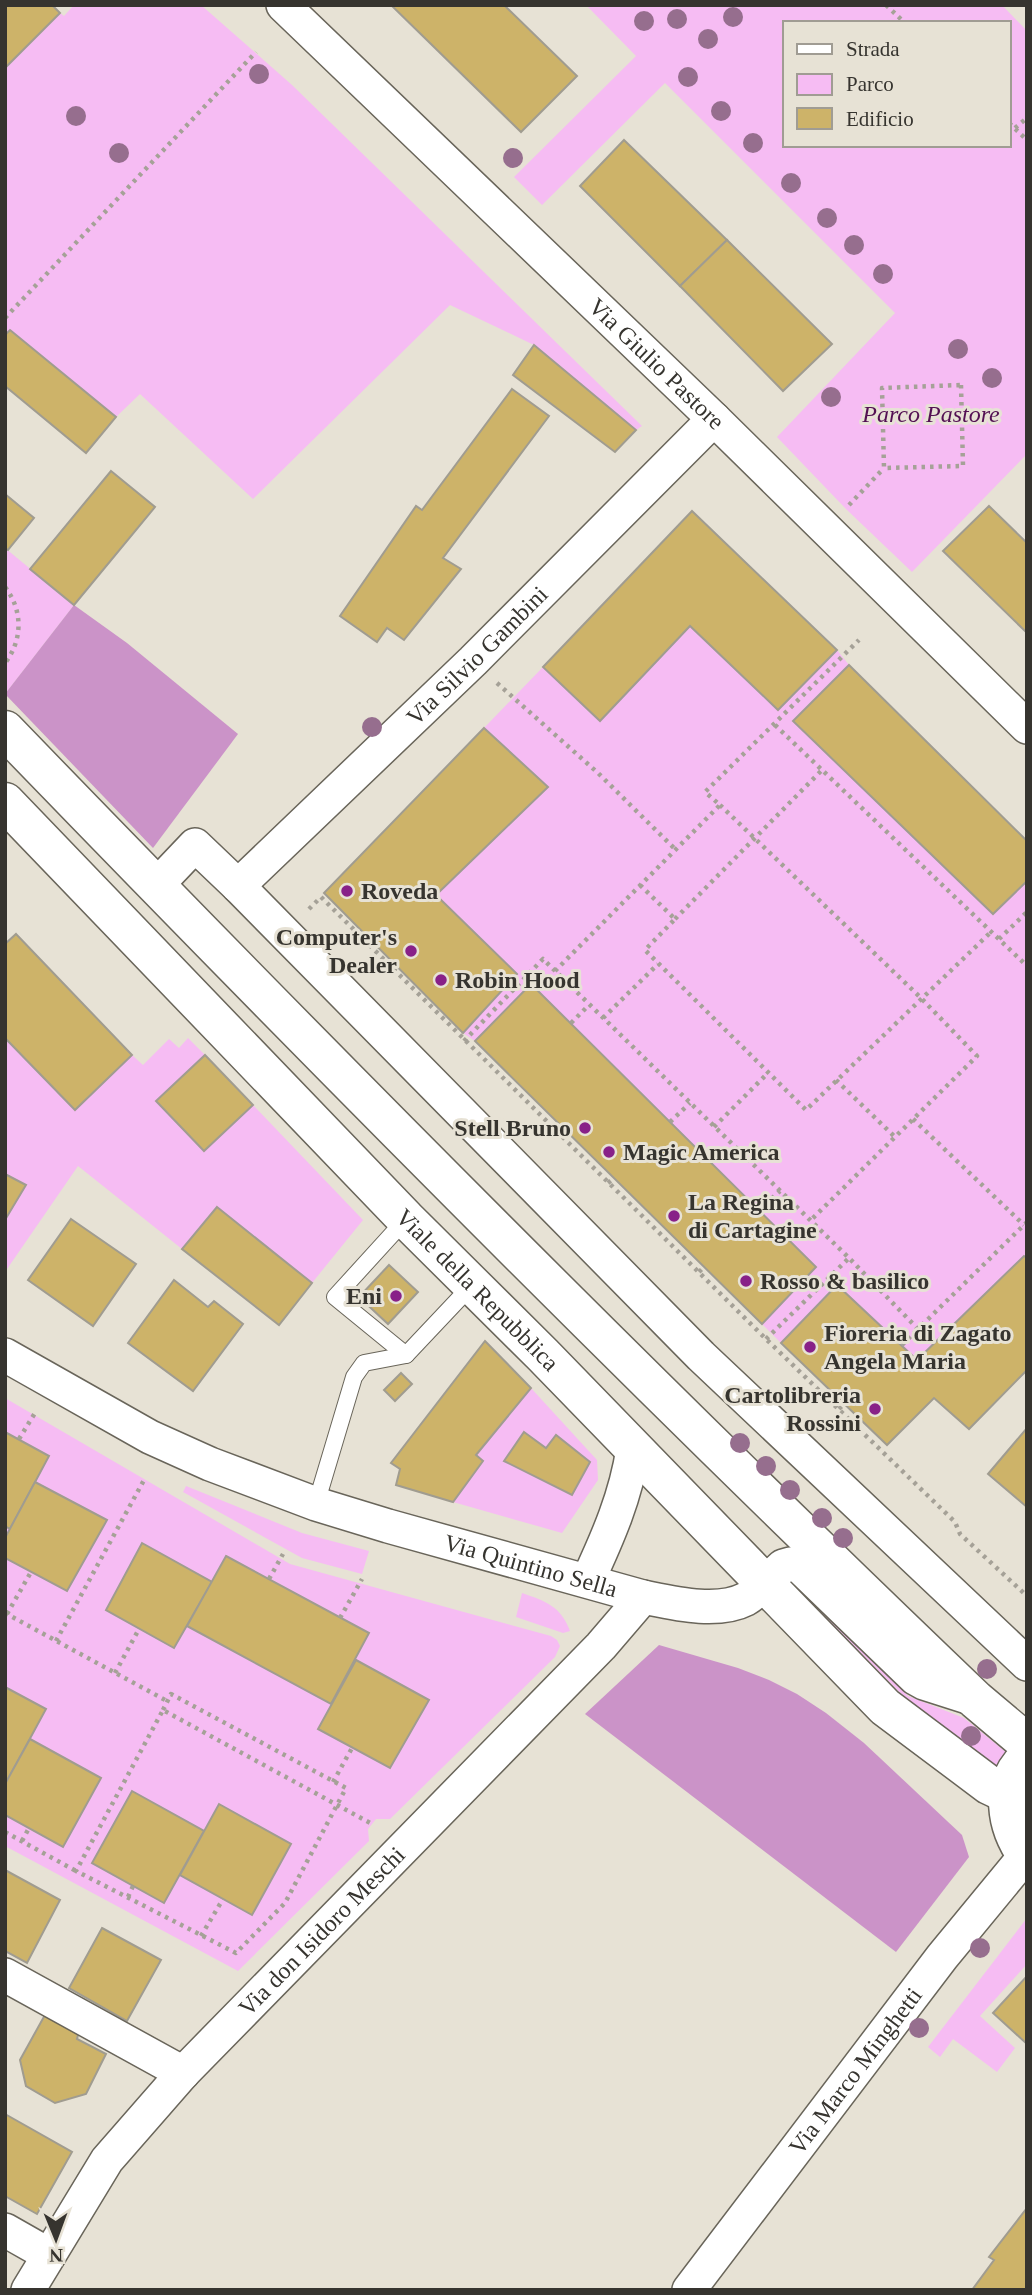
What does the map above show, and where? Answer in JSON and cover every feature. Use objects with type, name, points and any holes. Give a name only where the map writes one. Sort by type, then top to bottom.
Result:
[{"type":"street","name":"Via Giulio Pastore","points":[[284,5],[714,419],[1027,727]]},
{"type":"street","name":"Via Silvio Gambini","points":[[237,886],[473,661],[714,419]]},
{"type":"street","points":[[5,730],[509,1244],[794,1527],[976,1700],[1027,1743]]},
{"type":"street","name":"Viale della Repubblica","points":[[5,802],[406,1219],[473,1284],[763,1583]]},
{"type":"street","points":[[156,886],[195,845],[701,1356],[1027,1664]]},
{"type":"street","name":"Via Quintino Sella","points":[[5,1355],[150,1437],[210,1464],[316,1504],[388,1526],[679,1605],[704,1607],[729,1604],[746,1598],[763,1583]]},
{"type":"street","points":[[588,1580],[617,1514],[628,1480],[633,1449]]},
{"type":"street","points":[[976,1700],[915,1678],[800,1567],[790,1564],[783,1566],[763,1583],[885,1707],[989,1785],[1008,1794]]},
{"type":"street","name":"Via don Isidoro Meschi","points":[[28,2290],[107,2161],[183,2073],[592,1656],[643,1597]]},
{"type":"street","points":[[1026,1855],[1014,1836],[1009,1817],[1008,1794],[1013,1777],[1027,1758]]},
{"type":"street","name":"Via Marco Minghetti","points":[[689,2290],[942,1956],[1026,1855]]},
{"type":"street","points":[[5,1975],[183,2073]]},
{"type":"street","points":[[5,2230],[48,2255]]},
{"type":"lane","points":[[406,1219],[335,1297],[406,1355]]},
{"type":"lane","points":[[316,1504],[354,1377],[365,1363],[406,1355],[473,1284]]},
{"type":"path","points":[[886,5],[903,21]]},
{"type":"path","points":[[5,318],[256,52]]},
{"type":"path","points":[[1015,128],[1027,118]]},
{"type":"path","points":[[1011,125],[1027,139]]},
{"type":"path","points":[[846,509],[884,468],[882,388],[961,385],[963,466],[884,468]]},
{"type":"path","points":[[5,587],[14,598],[19,622],[15,650],[5,663]]},
{"type":"path","points":[[810,1220],[977,1056],[921,998],[705,792],[859,640]]},
{"type":"path","points":[[487,674],[598,773],[676,850]]},
{"type":"path","points":[[775,725],[1027,966]]},
{"type":"path","points":[[822,770],[645,950],[806,1110],[992,931]]},
{"type":"path","points":[[555,971],[720,805]]},
{"type":"path","points":[[640,886],[675,919]]},
{"type":"path","points":[[306,912],[321,897],[766,1339],[955,1522],[960,1534],[1027,1596]]},
{"type":"path","points":[[999,939],[1027,912]]},
{"type":"path","points":[[464,1041],[543,959],[918,1329]]},
{"type":"path","points":[[603,1017],[658,964]]},
{"type":"path","points":[[571,1023],[589,1005]]},
{"type":"path","points":[[714,1127],[768,1073]]},
{"type":"path","points":[[508,1084],[513,1079]]},
{"type":"path","points":[[836,1080],[895,1137]]},
{"type":"path","points":[[670,1122],[690,1103]]},
{"type":"path","points":[[902,1345],[1025,1223],[913,1119]]},
{"type":"path","points":[[608,1183],[614,1178]]},
{"type":"path","points":[[759,1210],[779,1191]]},
{"type":"path","points":[[766,1339],[849,1258]]},
{"type":"path","points":[[699,1272],[704,1267]]},
{"type":"path","points":[[839,1409],[844,1404]]},
{"type":"path","points":[[19,1439],[34,1414]]},
{"type":"path","points":[[56,1641],[144,1480]]},
{"type":"path","points":[[269,1579],[283,1553]]},
{"type":"path","points":[[31,1572],[6,1614],[167,1701]]},
{"type":"path","points":[[340,1618],[362,1579]]},
{"type":"path","points":[[115,1673],[139,1629]]},
{"type":"path","points":[[5,1832],[76,1871],[236,1954],[285,1903],[346,1788],[171,1694],[76,1871]]},
{"type":"path","points":[[163,1710],[372,1824]]},
{"type":"path","points":[[333,1782],[352,1748]]},
{"type":"path","points":[[22,1841],[29,1828]]},
{"type":"path","points":[[128,1897],[133,1885]]},
{"type":"path","points":[[201,1936],[223,1899]]},
{"type":"green space","points":[[74,5],[201,5],[292,85],[642,426],[636,430],[534,345],[450,305],[253,499],[140,394],[116,417],[10,330],[5,335],[5,68],[60,13],[64,16]]},
{"type":"green space","name":"Parco Pastore","points":[[586,5],[1002,5],[1027,31],[1027,454],[912,572],[846,509],[777,437],[895,313],[665,83],[542,205],[514,177],[636,56]]},
{"type":"green space","points":[[5,548],[74,605],[5,694]]},
{"type":"green space","points":[[690,626],[778,710],[837,650],[849,665],[794,722],[993,914],[1027,881],[1027,1258],[1024,1256],[917,1360],[838,1285],[781,1343],[762,1324],[816,1267],[531,984],[475,1041],[463,1033],[517,974],[436,895],[548,787],[484,728],[543,667],[600,721]]},
{"type":"green space","points":[[5,1038],[75,1110],[132,1055],[143,1065],[169,1039],[179,1048],[188,1038],[205,1055],[157,1101],[204,1151],[253,1105],[363,1220],[312,1283],[217,1207],[182,1249],[78,1166],[5,1272],[5,1220],[25,1186],[5,1174]]},
{"type":"green space","points":[[531,1388],[597,1460],[598,1480],[562,1533],[453,1502],[482,1461],[476,1455]]},
{"type":"green space","points":[[5,1398],[290,1564],[551,1636],[560,1646],[555,1657],[390,1819],[376,1819],[368,1829],[369,1841],[238,1971],[5,1846]]},
{"type":"green space","points":[[186,1486],[302,1533],[369,1551],[362,1574],[302,1558],[183,1492]]},
{"type":"green space","points":[[800,1586],[908,1696],[964,1718],[1007,1753],[994,1769],[927,1720],[798,1589]]},
{"type":"green space","points":[[522,1593],[557,1610],[570,1631],[563,1633],[516,1617]]},
{"type":"green space","points":[[1027,1918],[1027,1964],[980,2016],[1015,2048],[997,2072],[953,2039],[940,2057],[928,2047]]},
{"type":"shaded area","points":[[74,605],[127,643],[238,734],[153,848],[5,694]]},
{"type":"shaded area","points":[[659,1645],[738,1668],[797,1694],[864,1743],[962,1835],[969,1857],[896,1952],[585,1714]]},
{"type":"building","points":[[5,5],[52,5],[60,13],[5,68]]},
{"type":"building","points":[[391,5],[504,5],[577,76],[521,132]]},
{"type":"building","points":[[624,140],[727,240],[680,286],[580,186]]},
{"type":"building","points":[[727,240],[832,344],[783,391],[680,286]]},
{"type":"building","points":[[10,330],[116,417],[86,453],[5,386],[5,335]]},
{"type":"building","points":[[534,345],[636,430],[615,452],[513,375]]},
{"type":"building","points":[[512,389],[549,416],[443,558],[461,569],[404,640],[387,628],[377,642],[340,616],[416,506],[422,510]]},
{"type":"building","points":[[111,471],[155,507],[74,605],[30,569]]},
{"type":"building","points":[[5,494],[34,518],[8,550],[5,548]]},
{"type":"building","points":[[989,506],[1027,543],[1027,633],[943,551]]},
{"type":"building","points":[[692,511],[837,650],[778,710],[690,626],[600,721],[543,667]]},
{"type":"building","points":[[849,665],[1027,841],[1027,881],[993,914],[793,721]]},
{"type":"building","points":[[484,728],[548,787],[436,895],[517,974],[463,1033],[324,893]]},
{"type":"building","points":[[16,934],[132,1055],[75,1110],[5,1038],[5,944]]},
{"type":"building","points":[[531,984],[816,1267],[762,1324],[475,1041]]},
{"type":"building","points":[[205,1055],[253,1105],[204,1151],[156,1101]]},
{"type":"building","points":[[5,1174],[26,1185],[5,1220]]},
{"type":"building","points":[[217,1207],[312,1283],[279,1325],[182,1249]]},
{"type":"building","points":[[71,1219],[136,1264],[93,1326],[28,1280]]},
{"type":"building","points":[[1024,1256],[1027,1258],[1027,1370],[969,1429],[934,1398],[887,1445],[781,1343],[837,1285],[917,1360]]},
{"type":"building","points":[[389,1265],[418,1292],[388,1324],[359,1297]]},
{"type":"building","points":[[174,1280],[208,1307],[214,1301],[243,1324],[193,1391],[128,1343]]},
{"type":"building","points":[[485,1341],[531,1388],[476,1455],[483,1461],[453,1502],[396,1485],[400,1469],[391,1463]]},
{"type":"building","points":[[401,1373],[412,1384],[395,1401],[384,1390]]},
{"type":"building","points":[[1027,1428],[1027,1507],[988,1474]]},
{"type":"building","points":[[5,1432],[49,1456],[10,1529],[5,1526]]},
{"type":"building","points":[[524,1432],[546,1448],[556,1435],[590,1462],[572,1495],[504,1461]]},
{"type":"building","points":[[35,1482],[107,1520],[67,1591],[5,1558],[5,1538]]},
{"type":"building","points":[[142,1543],[212,1582],[174,1648],[106,1610]]},
{"type":"building","points":[[226,1556],[369,1633],[331,1704],[187,1626]]},
{"type":"building","points":[[356,1660],[429,1700],[390,1768],[318,1729]]},
{"type":"building","points":[[5,1687],[46,1709],[7,1781],[5,1780]]},
{"type":"building","points":[[30,1739],[101,1778],[63,1847],[5,1815],[5,1784]]},
{"type":"building","points":[[132,1791],[204,1831],[164,1903],[92,1863]]},
{"type":"building","points":[[219,1804],[291,1844],[252,1915],[180,1875]]},
{"type":"building","points":[[5,1870],[60,1900],[27,1963],[5,1951]]},
{"type":"building","points":[[102,1928],[161,1960],[127,2021],[69,1988]]},
{"type":"building","points":[[1027,1976],[1027,2044],[993,2013]]},
{"type":"building","points":[[46,2013],[79,2031],[77,2039],[106,2054],[86,2094],[55,2103],[26,2086],[20,2060]]},
{"type":"building","points":[[5,2114],[72,2152],[37,2214],[5,2196]]},
{"type":"building","points":[[1027,2208],[1027,2290],[972,2290],[994,2260],[989,2257]]},
{"type":"place","name":"Roveda","points":[[347,891]]},
{"type":"place","name":"Computer's Dealer","points":[[411,951]]},
{"type":"place","name":"Robin Hood","points":[[441,980]]},
{"type":"place","name":"Stell Bruno","points":[[585,1128]]},
{"type":"place","name":"Magic America","points":[[609,1152]]},
{"type":"place","name":"La Regina di Cartagine","points":[[674,1216]]},
{"type":"place","name":"Rosso & basilico","points":[[746,1281]]},
{"type":"place","name":"Eni","points":[[396,1296]]},
{"type":"place","name":"Fioreria di Zagato Angela Maria","points":[[810,1347]]},
{"type":"place","name":"Cartolibreria Rossini","points":[[875,1409]]}]
